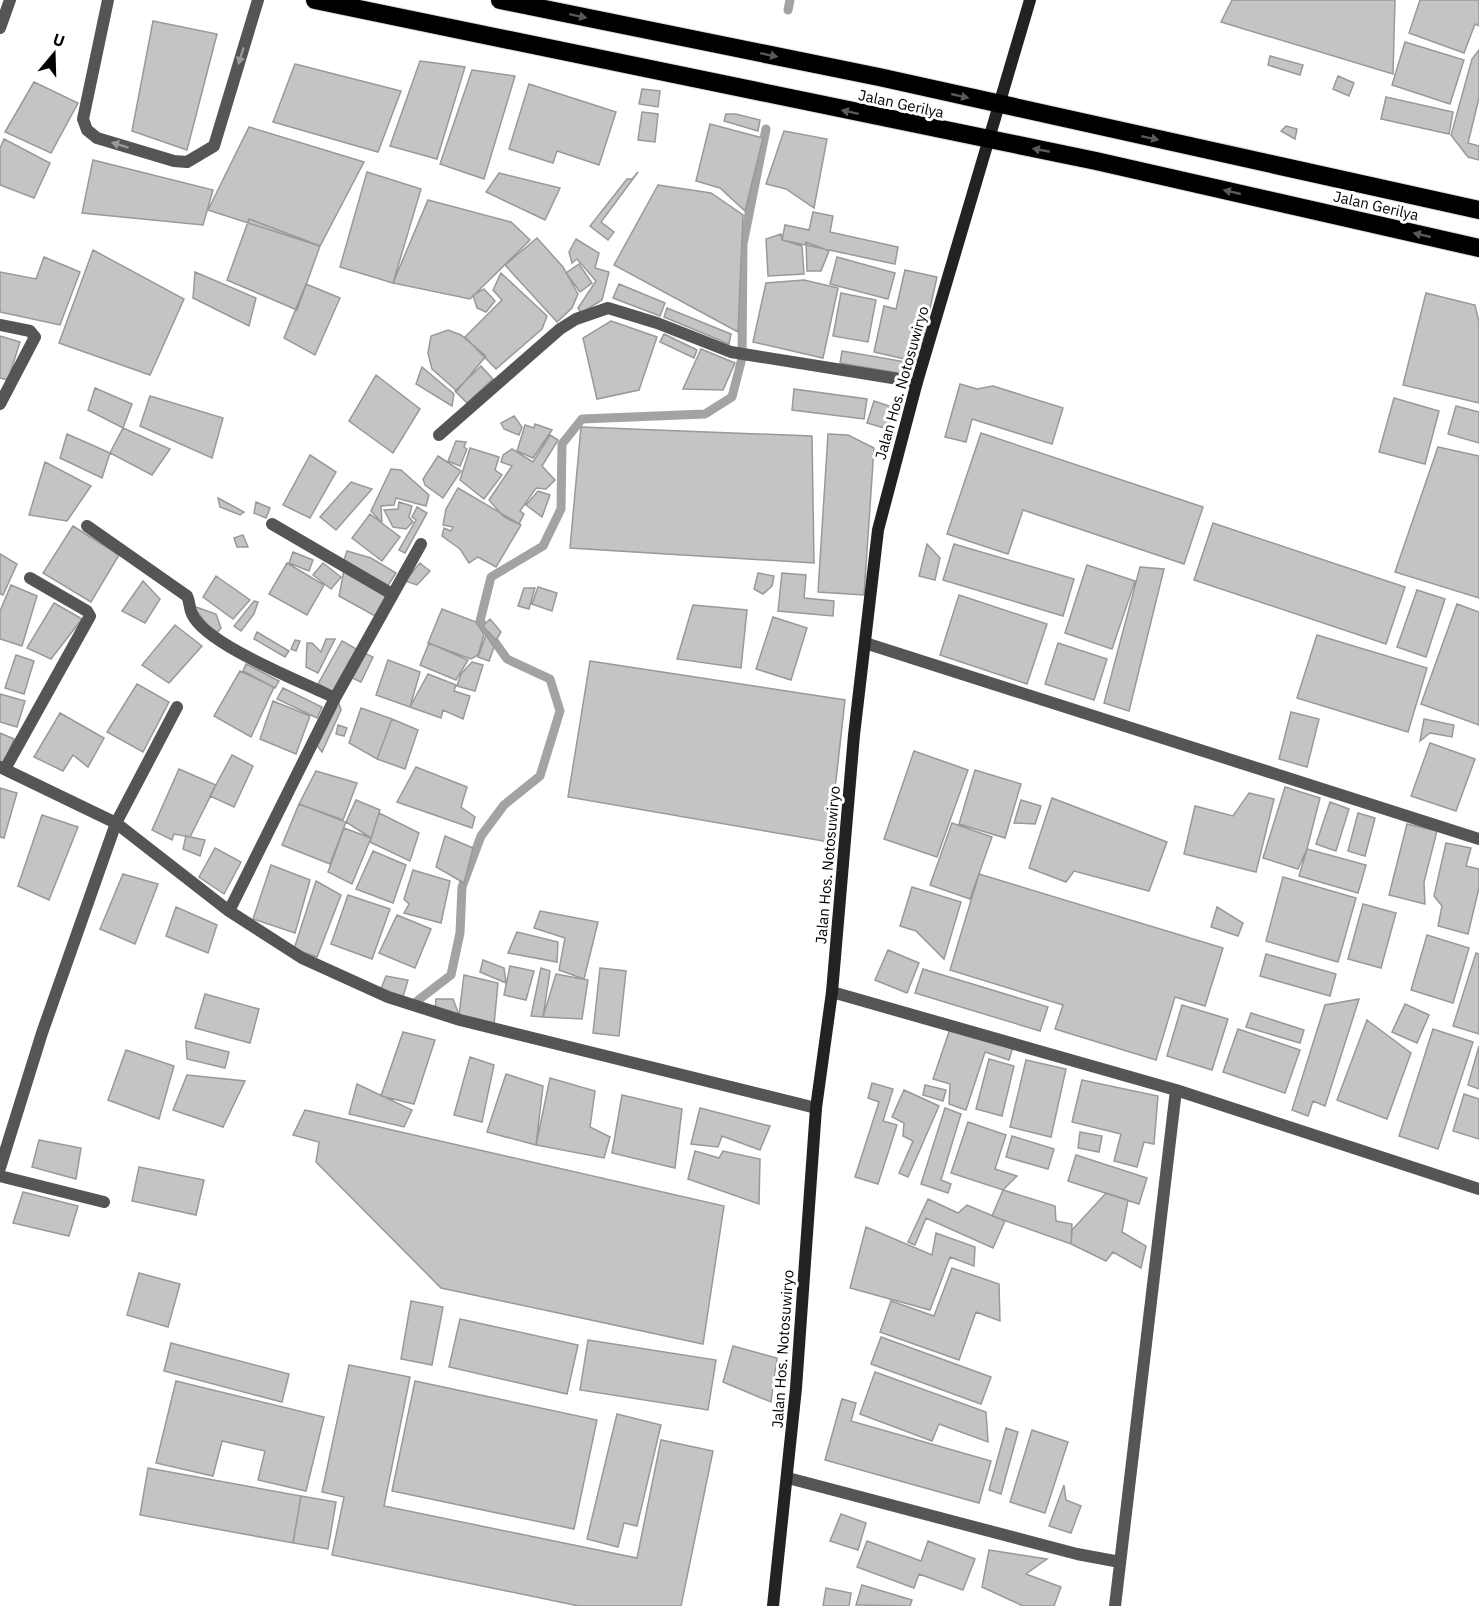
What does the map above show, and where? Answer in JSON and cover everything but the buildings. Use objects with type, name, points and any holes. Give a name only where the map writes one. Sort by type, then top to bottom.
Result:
[{"type":"highway","name":"Jalan Gerilya","points":[[315,0],[1108,164],[1479,248]]},
{"type":"highway","name":"Jalan Gerilya","points":[[500,0],[998,104],[1479,210]]},
{"type":"street","points":[[0,28],[10,0]]},
{"type":"street","points":[[108,0],[83,119],[87,130],[97,138],[174,161],[186,162],[214,146],[258,0]]},
{"type":"street","name":"Jalan Hos. Notosuwiryo","points":[[773,1606],[788,1478],[816,1108],[832,992],[854,735],[878,530],[916,382],[1030,0]]},
{"type":"street","points":[[439,435],[560,329],[593,312],[608,308],[731,352],[768,356],[916,382]]},
{"type":"street","points":[[0,325],[30,332],[35,337],[0,404]]},
{"type":"street","points":[[272,524],[392,594]]},
{"type":"street","points":[[87,526],[187,596],[191,613],[201,625],[238,652],[335,698]]},
{"type":"street","points":[[229,912],[335,698],[421,544]]},
{"type":"street","points":[[30,578],[87,611],[90,616],[2,769],[116,823],[229,912],[302,958],[388,997],[460,1020],[816,1108]]},
{"type":"street","points":[[865,643],[1479,839]]},
{"type":"street","points":[[0,1168],[42,1033],[116,823],[177,707]]},
{"type":"street","points":[[832,992],[1176,1089],[1479,1189]]},
{"type":"street","points":[[1115,1606],[1176,1089]]},
{"type":"street","points":[[0,1176],[104,1202]]},
{"type":"street","points":[[788,1478],[1077,1554],[1120,1562]]},
{"type":"waterway","points":[[788,10],[790,0]]},
{"type":"waterway","points":[[417,1001],[451,975],[460,933],[462,887],[481,836],[504,805],[540,776],[560,711],[550,679],[507,659],[480,621],[491,577],[543,546],[561,509],[562,444],[582,419],[705,414],[732,397],[742,358],[743,244],[766,129]]}]
